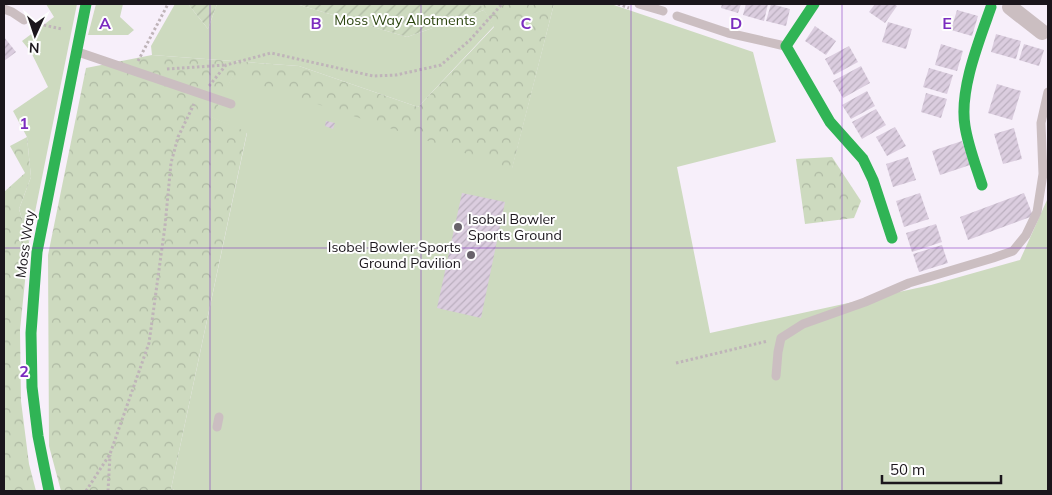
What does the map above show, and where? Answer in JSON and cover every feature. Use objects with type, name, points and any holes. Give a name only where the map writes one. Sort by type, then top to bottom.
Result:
[{"type":"street","name":"Moss Way","points":[[49,491],[38,436],[32,387],[31,333],[36,252],[86,4]]},
{"type":"street","points":[[814,4],[786,46],[830,122],[863,159],[873,180],[892,238]]},
{"type":"street","points":[[982,185],[965,126],[964,102],[984,6],[1011,5],[1042,32]]},
{"type":"lane","points":[[640,4],[663,11]]},
{"type":"lane","points":[[4,9],[24,20]]},
{"type":"lane","points":[[677,16],[728,33],[786,46]]},
{"type":"lane","points":[[76,51],[231,104]]},
{"type":"lane","points":[[776,376],[781,338],[803,324],[865,302],[909,283],[1012,251],[1026,236],[1036,212],[1043,174],[1041,122],[1048,92]]},
{"type":"lane","points":[[217,427],[219,417]]},
{"type":"path","points":[[134,70],[168,4]]},
{"type":"path","points":[[163,69],[226,65],[272,53],[373,76],[396,75],[441,65],[470,40],[502,4]]},
{"type":"path","points":[[24,20],[80,32]]},
{"type":"path","points":[[86,491],[110,454],[149,343],[165,226],[171,163],[181,130],[191,107],[226,65]]},
{"type":"path","points":[[676,363],[781,338]]},
{"type":"path","points":[[108,491],[110,454]]},
{"type":"green space","points":[[46,4],[77,4],[29,242],[19,209],[31,177],[27,137],[13,111],[48,87],[31,52],[22,41],[54,17]]},
{"type":"green space","points":[[96,4],[123,4],[120,17],[134,30],[128,35],[88,35]]},
{"type":"green space","points":[[175,4],[188,4],[208,29],[217,4],[296,4],[407,37],[484,10],[494,26],[418,107],[299,66],[152,55],[151,46]]},
{"type":"green space","points":[[188,4],[217,4],[208,29]]},
{"type":"green space","name":"Moss Way Allotments","points":[[296,4],[480,4],[484,10],[407,37]]},
{"type":"green space","points":[[480,4],[554,4],[512,169],[233,76],[212,117],[247,132],[171,489],[178,491],[61,491],[49,446],[48,255],[86,68],[152,55],[299,66],[418,107],[494,27]]},
{"type":"green space","name":"Isobel Bowler Sports Ground","points":[[554,4],[611,4],[753,52],[776,142],[677,167],[710,333],[931,285],[1020,260],[1047,200],[1048,152],[1048,491],[178,491],[171,489],[247,133],[211,117],[233,75],[512,168]]},
{"type":"green space","points":[[27,137],[31,177],[19,209],[29,242],[20,330],[21,401],[29,464],[36,491],[4,491],[4,192],[25,173],[10,146]]},
{"type":"green space","points":[[832,157],[861,201],[854,218],[805,224],[796,159]]},
{"type":"building","points":[[722,4],[741,4],[738,13],[721,8]]},
{"type":"building","points":[[746,4],[768,4],[764,21],[743,15]]},
{"type":"building","points":[[771,4],[790,9],[786,26],[766,21]]},
{"type":"building","points":[[875,4],[894,4],[897,6],[885,23],[869,12]]},
{"type":"building","points":[[957,10],[978,16],[972,36],[951,30]]},
{"type":"building","points":[[888,22],[912,29],[906,49],[882,42]]},
{"type":"building","points":[[815,26],[836,41],[826,55],[805,41]]},
{"type":"building","points":[[996,34],[1021,41],[1016,59],[991,52]]},
{"type":"building","points":[[4,37],[16,52],[4,61]]},
{"type":"building","points":[[941,44],[963,51],[957,71],[935,65]]},
{"type":"building","points":[[1024,44],[1044,50],[1039,66],[1019,60]]},
{"type":"building","points":[[849,46],[858,62],[834,75],[825,59]]},
{"type":"building","points":[[861,66],[870,83],[843,98],[833,81]]},
{"type":"building","points":[[929,68],[953,75],[947,94],[923,87]]},
{"type":"building","points":[[997,84],[1021,91],[1012,120],[988,113]]},
{"type":"building","points":[[867,91],[875,106],[851,119],[842,105]]},
{"type":"building","points":[[926,93],[947,99],[941,118],[921,112]]},
{"type":"building","points":[[876,109],[886,125],[862,139],[852,122]]},
{"type":"building","points":[[326,121],[335,123],[333,129],[325,126]]},
{"type":"building","points":[[895,127],[906,146],[887,156],[876,137]]},
{"type":"building","points":[[1014,128],[1022,159],[1003,164],[994,134]]},
{"type":"building","points":[[962,141],[970,165],[940,175],[932,151]]},
{"type":"building","points":[[908,157],[916,180],[893,187],[886,164]]},
{"type":"building","name":"Isobel Bowler Sports Ground Pavilion","points":[[462,193],[505,202],[481,318],[437,308]]},
{"type":"building","points":[[920,193],[929,219],[904,227],[896,201]]},
{"type":"building","points":[[1024,193],[1033,216],[968,240],[960,217]]},
{"type":"building","points":[[936,224],[942,242],[912,252],[906,233]]},
{"type":"building","points":[[942,245],[948,263],[919,272],[913,254]]},
{"type":"traffic: fast","points":[[49,491],[38,436],[32,387],[31,333],[37,252],[86,4]]},
{"type":"traffic: fast","points":[[814,4],[786,46],[830,122],[863,159],[873,180],[892,238]]},
{"type":"traffic: fast","points":[[982,185],[968,141],[964,112],[967,81],[991,7]]},
{"type":"place","name":"Isobel Bowler Sports Ground","points":[[458,227]]},
{"type":"place","name":"Isobel Bowler Sports Ground Pavilion","points":[[471,255]]}]
